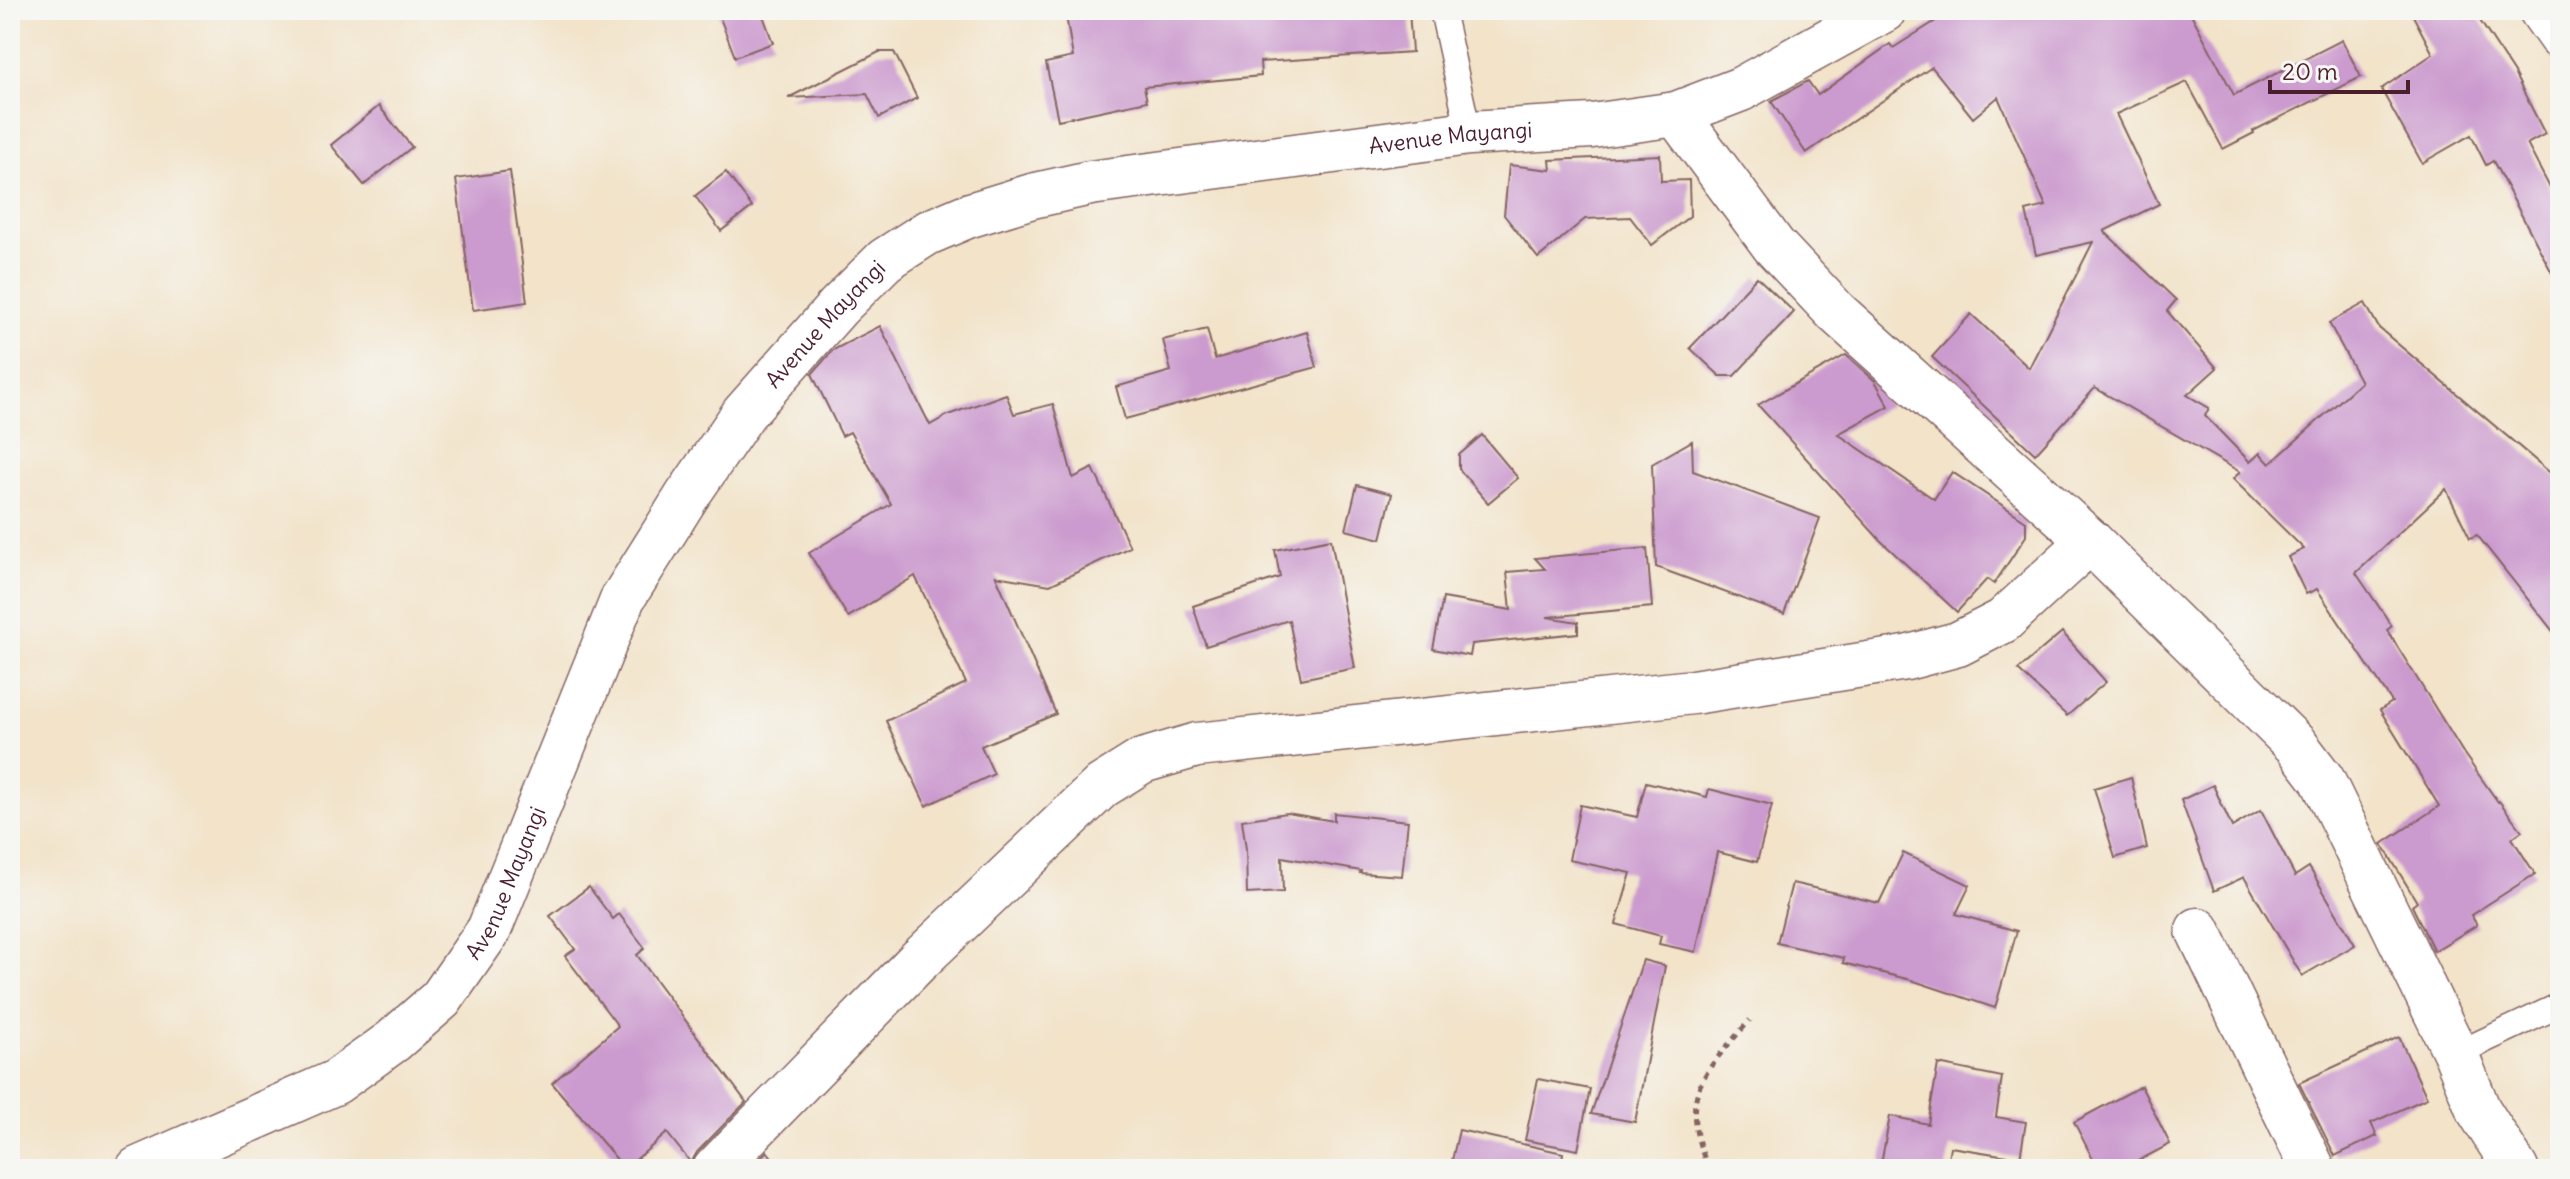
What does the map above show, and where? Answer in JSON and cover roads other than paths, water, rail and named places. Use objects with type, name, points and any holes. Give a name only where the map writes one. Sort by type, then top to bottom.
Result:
[{"type":"street","name":"Avenue Mayangi","points":[[138,1169],[336,1082],[393,1041],[441,999],[489,930],[623,598],[744,413],[838,307],[885,260],[927,233],[967,216],[1032,196],[1090,183],[1469,133],[1592,126],[1676,114],[1741,89],[1884,10]]},
{"type":"street","points":[[2541,10],[2560,37]]},
{"type":"street","points":[[1676,114],[1774,246],[1836,312],[2090,541],[2296,745],[2322,779],[2456,1054],[2478,1109],[2516,1169]]},
{"type":"street","points":[[715,1169],[917,962],[1102,786],[1142,761],[1197,745],[1693,692],[1906,658],[1958,644],[2003,621],[2090,541]]},
{"type":"street","points":[[2198,930],[2313,1169]]},
{"type":"lane","points":[[1442,10],[1469,133]]},
{"type":"lane","points":[[2456,1054],[2560,1005]]}]
